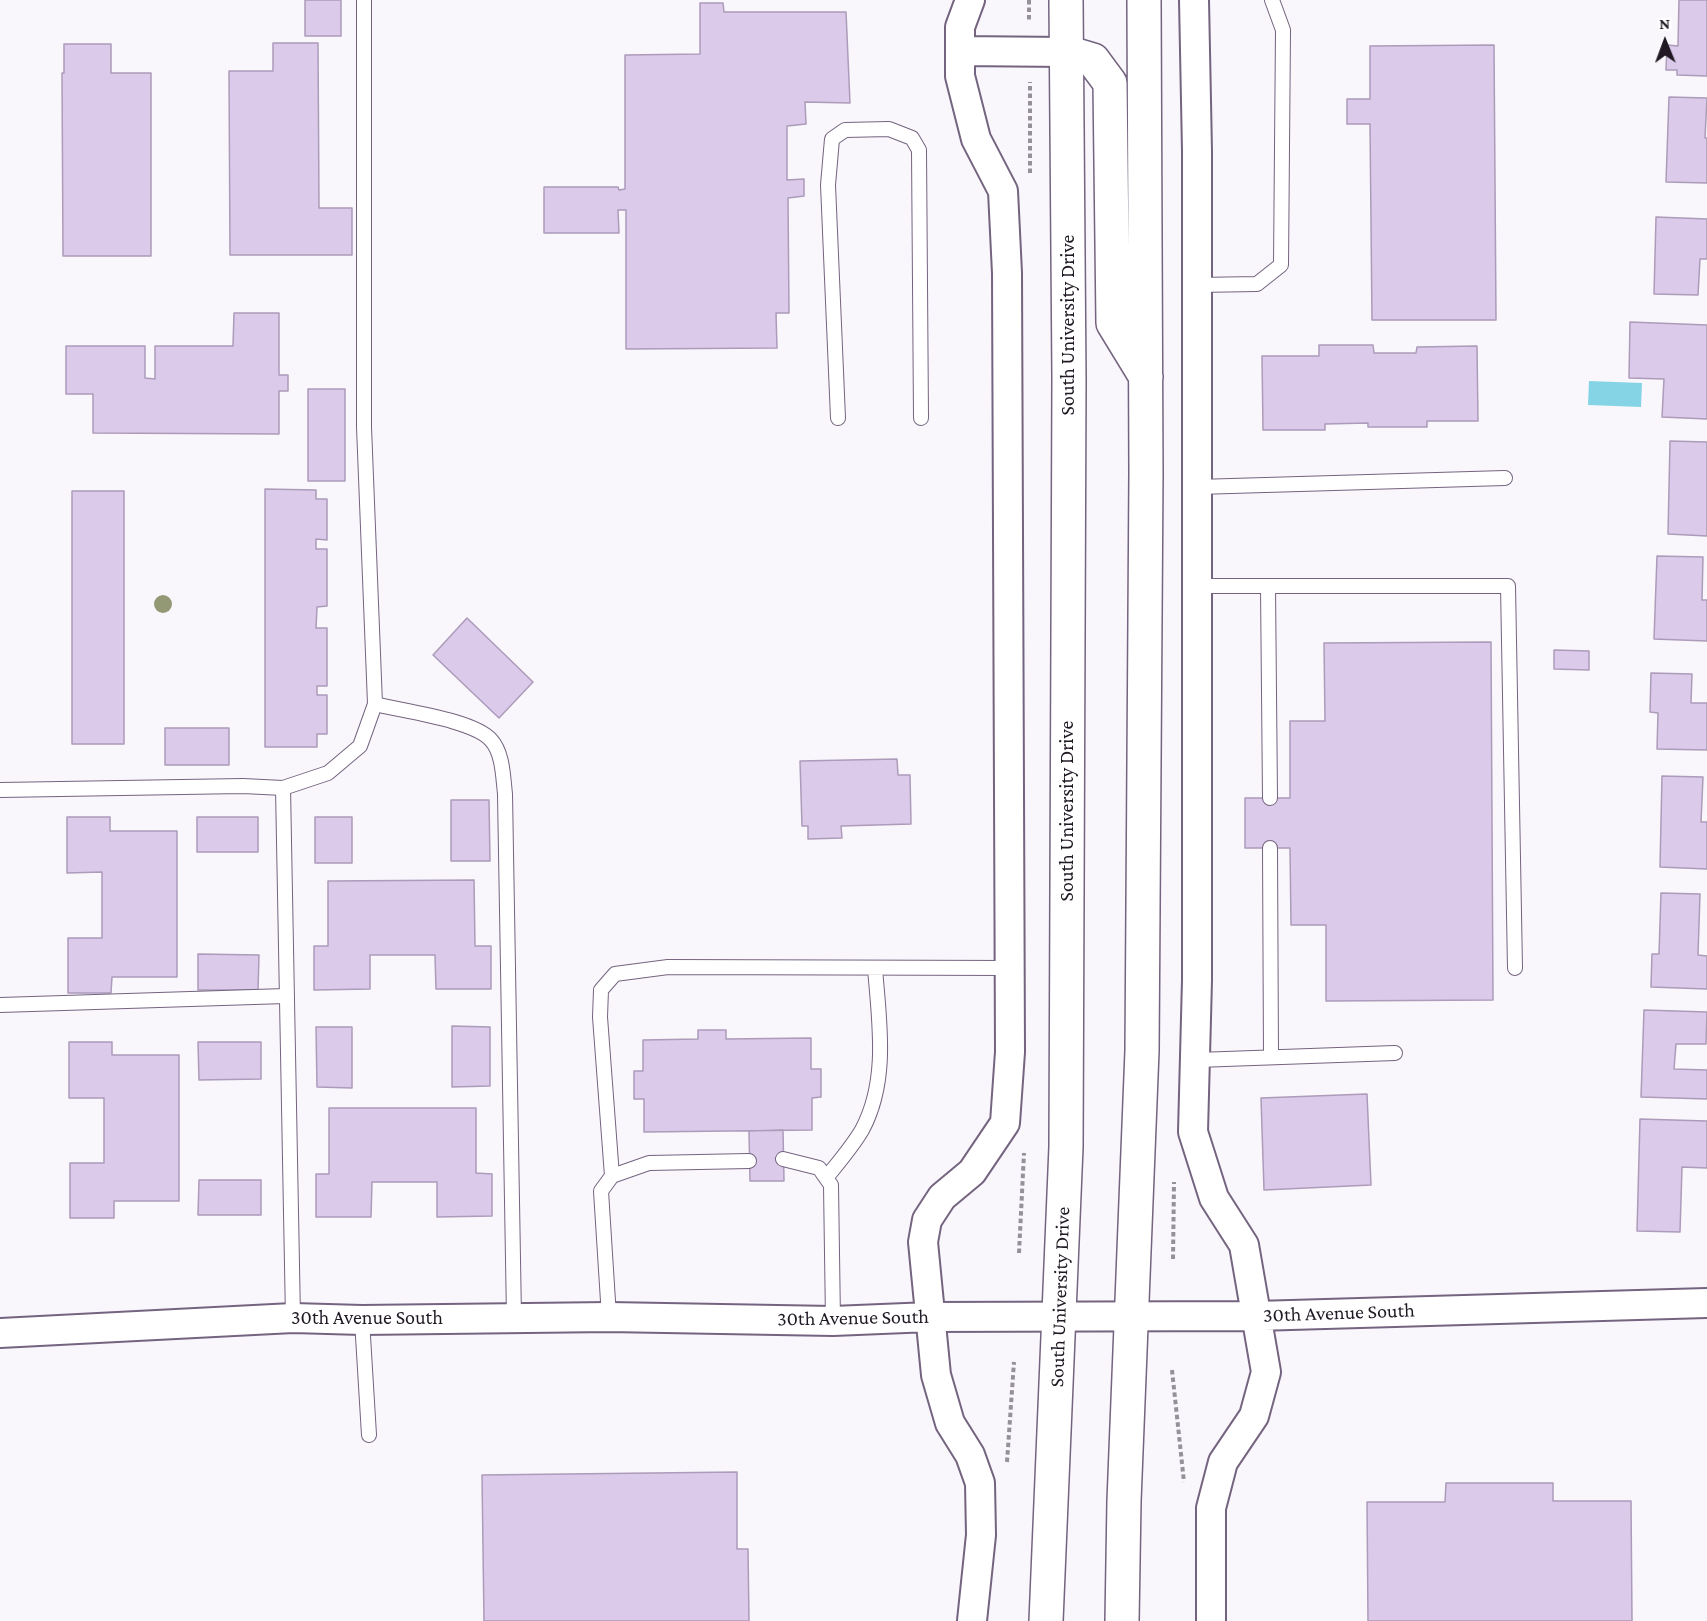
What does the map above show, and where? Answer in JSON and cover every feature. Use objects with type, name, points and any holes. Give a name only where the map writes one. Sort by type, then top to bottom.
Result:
[{"type":"main road","name":"South University Drive","points":[[1046,1621],[1066,1135],[1069,379],[1066,0]]},
{"type":"main road","points":[[1122,1621],[1124,1501],[1142,1051],[1146,377],[1144,0]]},
{"type":"main road","points":[[1066,52],[1093,60],[1110,83],[1113,323],[1146,377]]},
{"type":"street","points":[[970,0],[960,27],[960,76],[976,140],[1003,191],[1007,273],[1010,1052],[1005,1123],[972,1172],[942,1197],[927,1220],[923,1242],[937,1381],[951,1423],[970,1455],[980,1483],[981,1535],[972,1621]]},
{"type":"street","points":[[1194,0],[1197,285],[1197,1060],[1193,1132],[1214,1198],[1244,1245],[1266,1372],[1254,1416],[1223,1462],[1211,1508],[1210,1621]]},
{"type":"street","points":[[960,51],[1066,52]]},
{"type":"street","name":"30th Avenue South","points":[[0,1333],[293,1318],[362,1320],[609,1317],[833,1321],[930,1317],[1256,1316],[1707,1303]]},
{"type":"lane","points":[[0,790],[243,786],[283,788],[328,774],[360,746],[375,704],[364,427],[364,0]]},
{"type":"lane","points":[[1197,285],[1257,284],[1281,265],[1283,30],[1272,0]]},
{"type":"lane","points":[[838,418],[828,185],[832,139],[845,129],[889,129],[912,138],[919,150],[921,418]]},
{"type":"lane","points":[[1197,487],[1505,478]]},
{"type":"lane","points":[[1197,586],[1508,586],[1515,968]]},
{"type":"lane","points":[[1268,587],[1270,798]]},
{"type":"lane","points":[[375,704],[474,727],[492,740],[501,763],[505,794],[514,1317]]},
{"type":"lane","points":[[283,788],[293,1318]]},
{"type":"lane","points":[[1270,848],[1271,1057]]},
{"type":"lane","points":[[612,1176],[600,1017],[601,990],[615,974],[668,967],[1010,968]]},
{"type":"lane","points":[[826,1178],[862,1130],[874,1100],[882,1051],[875,968]]},
{"type":"lane","points":[[0,1005],[286,996]]},
{"type":"lane","points":[[1197,1060],[1395,1053]]},
{"type":"lane","points":[[783,1158],[819,1168],[831,1185],[833,1321]]},
{"type":"lane","points":[[609,1317],[601,1191],[612,1176],[649,1163],[749,1161]]},
{"type":"lane","points":[[362,1320],[369,1436]]},
{"type":"water","points":[[1589,381],[1642,383],[1641,407],[1588,405]]},
{"type":"building","points":[[305,0],[341,0],[341,36],[305,36]]},
{"type":"building","points":[[1679,0],[1707,0],[1707,76],[1677,75],[1677,70],[1666,70],[1667,45],[1678,46]]},
{"type":"building","points":[[700,3],[723,3],[724,12],[846,12],[850,103],[805,102],[806,124],[787,126],[787,180],[804,179],[804,196],[788,198],[789,313],[776,313],[777,348],[626,349],[626,210],[618,210],[619,233],[544,233],[544,187],[618,187],[619,190],[625,189],[625,55],[700,54]]},
{"type":"building","points":[[273,43],[318,43],[319,208],[352,208],[352,255],[230,255],[229,71],[273,71]]},
{"type":"building","points":[[64,44],[111,44],[111,73],[151,73],[151,256],[63,256],[62,73],[64,73]]},
{"type":"building","points":[[1494,45],[1496,320],[1372,320],[1370,124],[1347,124],[1347,99],[1370,99],[1370,46]]},
{"type":"building","points":[[1669,97],[1707,98],[1705,138],[1707,138],[1707,183],[1666,182]]},
{"type":"building","points":[[1656,217],[1707,219],[1707,259],[1700,259],[1698,295],[1654,294]]},
{"type":"building","points":[[234,313],[279,313],[279,375],[288,375],[288,391],[279,391],[279,434],[93,433],[93,394],[66,394],[66,346],[145,346],[145,378],[155,379],[155,346],[233,346]]},
{"type":"building","points":[[1630,322],[1707,325],[1707,419],[1662,417],[1664,379],[1629,378]]},
{"type":"building","points":[[1319,345],[1373,345],[1374,353],[1416,353],[1417,347],[1477,346],[1478,421],[1427,421],[1427,427],[1368,427],[1368,423],[1325,424],[1325,430],[1263,430],[1262,356],[1319,356]]},
{"type":"building","points":[[308,389],[345,389],[345,481],[308,481]]},
{"type":"building","points":[[1670,441],[1707,442],[1707,536],[1668,534]]},
{"type":"building","points":[[265,489],[316,490],[316,499],[327,499],[327,540],[316,539],[316,549],[327,549],[327,606],[317,607],[316,628],[327,628],[327,686],[317,686],[317,695],[327,695],[327,734],[317,734],[317,747],[265,747]]},
{"type":"building","points":[[72,491],[124,491],[124,744],[72,744]]},
{"type":"building","points":[[1657,556],[1703,557],[1702,600],[1707,600],[1707,641],[1654,639]]},
{"type":"building","points":[[467,618],[533,682],[499,718],[433,655]]},
{"type":"building","points":[[1491,642],[1493,1000],[1326,1001],[1326,925],[1291,925],[1290,848],[1245,848],[1245,798],[1290,798],[1290,721],[1325,721],[1324,643]]},
{"type":"building","points":[[1554,650],[1589,651],[1589,670],[1554,669]]},
{"type":"building","points":[[1651,673],[1692,674],[1691,703],[1707,703],[1707,750],[1657,749],[1658,713],[1650,712]]},
{"type":"building","points":[[165,728],[229,728],[229,765],[165,765]]},
{"type":"building","points":[[897,759],[898,775],[910,775],[911,824],[841,826],[842,838],[808,839],[808,826],[802,826],[800,761]]},
{"type":"building","points":[[1662,776],[1703,777],[1701,822],[1707,822],[1707,869],[1660,867]]},
{"type":"building","points":[[451,800],[489,800],[490,861],[451,861]]},
{"type":"building","points":[[67,817],[110,817],[110,831],[177,831],[177,977],[112,977],[111,993],[68,993],[68,938],[102,938],[102,872],[67,873]]},
{"type":"building","points":[[197,817],[258,817],[258,852],[197,852]]},
{"type":"building","points":[[315,817],[352,817],[352,863],[315,863]]},
{"type":"building","points":[[474,880],[475,946],[491,946],[491,989],[436,989],[435,955],[370,955],[370,989],[314,990],[314,946],[328,946],[328,881]]},
{"type":"building","points":[[1661,893],[1700,894],[1698,955],[1707,956],[1707,989],[1651,987],[1652,954],[1659,954]]},
{"type":"building","points":[[198,954],[259,955],[258,990],[198,990]]},
{"type":"building","points":[[1644,1010],[1707,1012],[1706,1044],[1676,1044],[1674,1069],[1707,1070],[1707,1099],[1641,1097]]},
{"type":"building","points":[[452,1026],[490,1027],[490,1086],[452,1087]]},
{"type":"building","points":[[316,1027],[352,1027],[352,1088],[317,1087]]},
{"type":"building","points":[[698,1030],[726,1030],[726,1039],[811,1038],[811,1069],[821,1069],[821,1097],[812,1098],[812,1130],[644,1132],[644,1099],[634,1099],[634,1071],[643,1071],[643,1040],[698,1039]]},
{"type":"building","points":[[69,1042],[112,1042],[112,1055],[179,1055],[179,1201],[114,1201],[114,1218],[70,1218],[70,1163],[104,1163],[104,1098],[69,1098]]},
{"type":"building","points":[[198,1042],[261,1042],[261,1079],[199,1080]]},
{"type":"building","points":[[1367,1094],[1371,1185],[1264,1190],[1261,1098]]},
{"type":"building","points":[[329,1108],[476,1108],[476,1173],[492,1174],[492,1216],[437,1217],[437,1182],[372,1182],[371,1217],[316,1217],[316,1174],[329,1174]]},
{"type":"building","points":[[1640,1119],[1707,1121],[1707,1168],[1682,1167],[1680,1232],[1637,1231]]},
{"type":"building","points":[[783,1130],[784,1181],[750,1181],[749,1131]]},
{"type":"building","points":[[199,1180],[261,1180],[261,1215],[198,1215]]},
{"type":"building","points":[[737,1472],[737,1549],[748,1549],[749,1621],[484,1621],[482,1475]]},
{"type":"building","points":[[1446,1483],[1553,1483],[1553,1501],[1631,1501],[1632,1621],[1368,1621],[1367,1502],[1445,1502]]}]
